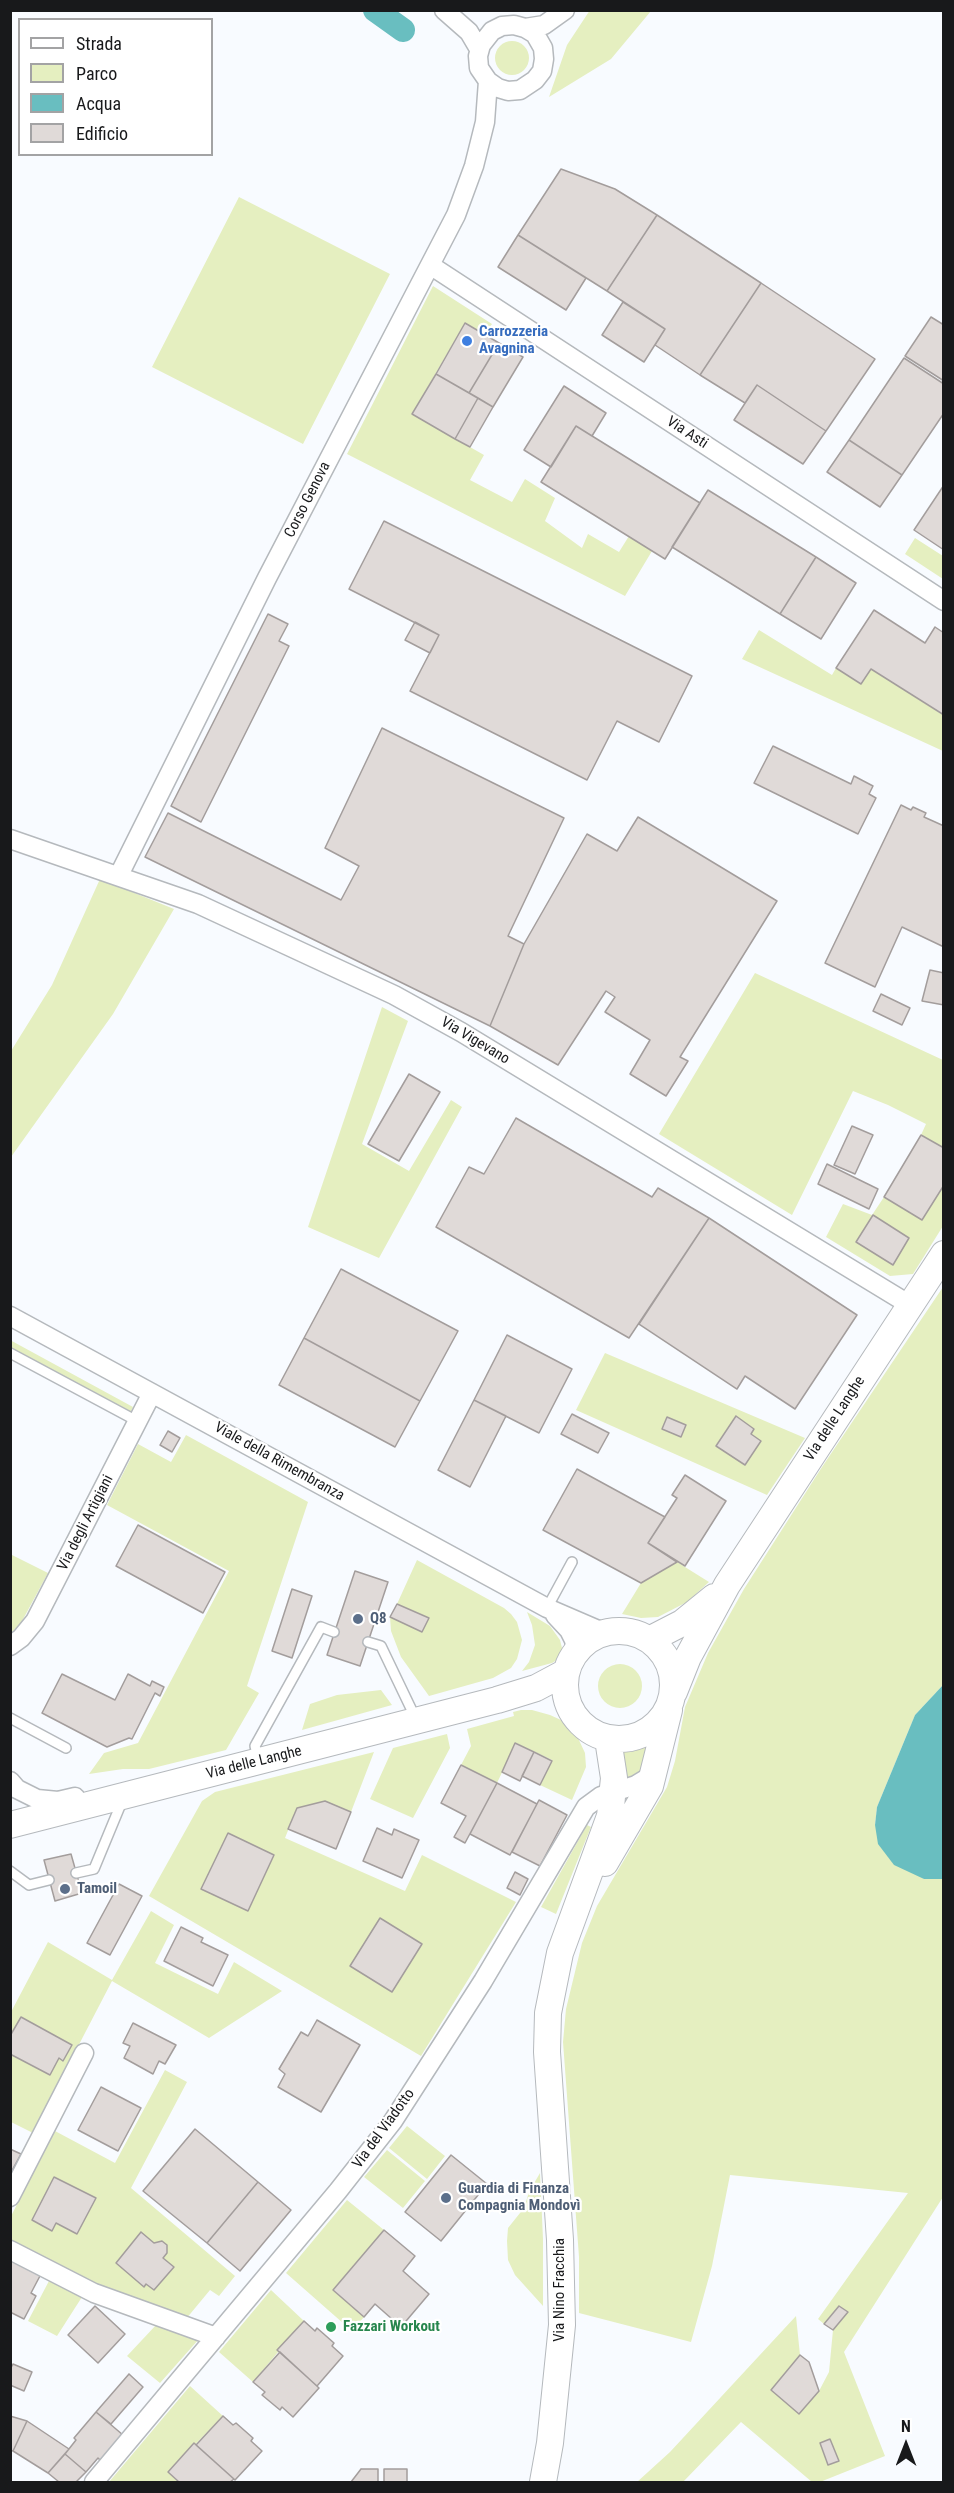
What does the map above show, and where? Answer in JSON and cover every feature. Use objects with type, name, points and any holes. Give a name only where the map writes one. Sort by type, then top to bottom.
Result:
[{"type":"main road","name":"Via delle Langhe","points":[[608,1739],[627,1739],[645,1734],[660,1722],[672,1699],[688,1657],[727,1585],[944,1254]]},
{"type":"main road","name":"Via delle Langhe","points":[[649,1640],[682,1623],[727,1585]]},
{"type":"main road","points":[[605,1633],[624,1631],[649,1640],[661,1649],[674,1677],[672,1699]]},
{"type":"main road","name":"Via delle Langhe","points":[[10,1825],[417,1721],[536,1688],[571,1662],[586,1642],[605,1633]]},
{"type":"main road","points":[[571,1662],[565,1694],[573,1714],[588,1730],[608,1739]]},
{"type":"main road","name":"Via delle Langhe","points":[[497,1700],[547,1698],[569,1705]]},
{"type":"main road","name":"Via Nino Fracchia","points":[[572,1921],[645,1796],[654,1774],[672,1699]]},
{"type":"main road","name":"Via Nino Fracchia","points":[[543,2482],[550,2443],[562,2325],[560,2240],[547,2033],[555,1972],[610,1816],[614,1792],[608,1739]]},
{"type":"street","name":"Corso Genova","points":[[492,31],[502,26],[514,25],[525,28],[544,25],[565,10]]},
{"type":"street","name":"Corso Genova","points":[[485,122],[502,100],[531,85],[542,71],[543,48],[565,10]]},
{"type":"street","points":[[448,13],[477,29],[492,31],[479,50],[469,32],[448,13]]},
{"type":"street","points":[[525,28],[535,34],[543,48]]},
{"type":"street","name":"Corso Genova","points":[[119,875],[267,578],[430,265],[468,185],[485,122],[488,81],[479,68],[479,50]]},
{"type":"street","points":[[488,81],[508,91],[520,90]]},
{"type":"street","name":"Via Asti","points":[[430,265],[944,602]]},
{"type":"street","name":"Via Vigevano","points":[[10,839],[119,875],[237,921],[394,995],[437,1018],[910,1305]]},
{"type":"street","name":"Viale della Rimembranza","points":[[10,1316],[547,1608]]},
{"type":"street","name":"Via degli Artigiani","points":[[10,1646],[21,1638],[36,1621],[152,1393]]},
{"type":"street","points":[[547,1608],[605,1633]]},
{"type":"street","points":[[547,1608],[569,1629],[571,1662]]},
{"type":"street","name":"Via del Viadotto","points":[[94,2482],[338,2191],[393,2121],[483,1981],[579,1817],[593,1800],[636,1785],[654,1774]]},
{"type":"street","points":[[10,1781],[27,1795],[48,1801],[91,1794],[118,1797]]},
{"type":"street","points":[[10,2197],[84,2054]]},
{"type":"street","points":[[10,2250],[93,2293],[216,2337]]},
{"type":"lane","points":[[10,1353],[137,1421]]},
{"type":"lane","points":[[547,1608],[572,1562]]},
{"type":"lane","points":[[259,1761],[255,1746],[321,1627],[334,1632]]},
{"type":"lane","points":[[368,1642],[381,1646],[417,1721]]},
{"type":"lane","points":[[10,1718],[66,1748]]},
{"type":"lane","points":[[76,1873],[94,1869],[118,1797]]},
{"type":"lane","points":[[10,1871],[29,1885],[49,1880]]},
{"type":"green space","points":[[590,10],[651,11],[611,59],[549,97],[567,45]]},
{"type":"green space","points":[[512,41],[524,46],[529,58],[524,70],[512,75],[500,70],[495,58],[500,46]]},
{"type":"green space","points":[[239,197],[390,274],[303,444],[152,367]]},
{"type":"green space","points":[[433,286],[492,324],[485,335],[465,323],[412,414],[484,455],[470,480],[512,502],[525,479],[555,498],[545,521],[582,548],[588,534],[619,552],[629,536],[652,551],[625,596],[347,454]]},
{"type":"green space","points":[[915,538],[943,556],[943,579],[905,554]]},
{"type":"green space","points":[[759,630],[832,675],[836,668],[861,684],[871,669],[943,715],[943,751],[742,659]]},
{"type":"green space","points":[[100,879],[174,909],[113,1014],[11,1157],[11,1051],[52,985]]},
{"type":"green space","points":[[755,973],[943,1060],[943,1148],[921,1135],[926,1124],[853,1091],[792,1215],[659,1134]]},
{"type":"green space","points":[[382,1007],[408,1021],[362,1144],[409,1171],[451,1100],[462,1107],[379,1258],[308,1227]]},
{"type":"green space","points":[[943,1185],[943,1226],[913,1274],[890,1276],[826,1237],[843,1204],[872,1215],[884,1197],[922,1220]]},
{"type":"green space","points":[[943,1287],[943,1685],[915,1715],[877,1807],[875,1825],[924,1879],[943,1879],[943,2197],[844,2352],[885,2456],[820,2482],[812,2482],[741,2422],[683,2482],[637,2482],[670,2452],[796,2316],[800,2355],[771,2390],[799,2413],[819,2391],[829,2372],[833,2330],[847,2312],[839,2306],[824,2324],[818,2319],[908,2193],[730,2175],[712,2266],[691,2342],[579,2313],[579,2257],[563,2042],[566,2009],[582,1943],[597,1906],[667,1787],[675,1761],[685,1707],[708,1653],[744,1589],[822,1467]]},
{"type":"green space","points":[[10,1340],[133,1407],[130,1413],[11,1349]]},
{"type":"green space","points":[[605,1353],[805,1438],[767,1495],[576,1410]]},
{"type":"green space","points":[[186,1435],[308,1502],[247,1686],[259,1693],[226,1750],[149,1769],[123,1769],[89,1774],[104,1753],[138,1743],[229,1571],[107,1505],[138,1444],[171,1462]]},
{"type":"green space","points":[[10,1554],[48,1573],[21,1623],[11,1633]]},
{"type":"green space","points":[[417,1560],[511,1614],[517,1622],[522,1640],[517,1659],[511,1668],[493,1678],[429,1696],[401,1657],[391,1631],[390,1617],[422,1632],[428,1618],[397,1604]]},
{"type":"green space","points":[[677,1562],[709,1582],[687,1602],[658,1617],[641,1618],[622,1614],[641,1583]]},
{"type":"green space","points":[[527,1612],[550,1626],[560,1640],[563,1652],[562,1657],[552,1663],[522,1671],[529,1662],[535,1645]]},
{"type":"green space","points":[[620,1664],[635,1671],[642,1686],[635,1701],[620,1708],[605,1701],[598,1686],[605,1671]]},
{"type":"green space","points":[[381,1690],[392,1705],[302,1730],[310,1704],[337,1695]]},
{"type":"green space","points":[[532,1710],[561,1720],[578,1738],[585,1753],[586,1767],[572,1800],[540,1785],[552,1760],[516,1743],[497,1783],[461,1765],[471,1746],[467,1729],[514,1716],[513,1712]]},
{"type":"green space","points":[[447,1734],[450,1748],[413,1818],[370,1799],[393,1748]]},
{"type":"green space","points":[[652,1742],[642,1774],[623,1780],[620,1749]]},
{"type":"green space","points":[[374,1752],[351,1812],[325,1801],[297,1808],[285,1838],[405,1891],[422,1855],[516,1902],[421,2056],[149,1896],[202,1801],[215,1792]]},
{"type":"green space","points":[[587,1825],[591,1827],[556,1914],[541,1907]]},
{"type":"green space","points":[[151,1911],[174,1925],[155,1963],[218,1994],[234,1962],[282,1991],[209,2038],[112,1981],[33,2133],[11,2122],[11,2012],[48,1942],[112,1980]]},
{"type":"green space","points":[[165,2070],[187,2082],[131,2188],[235,2276],[219,2296],[210,2290],[186,2319],[98,2288],[11,2241],[10,2218],[55,2131],[115,2163]]},
{"type":"green space","points":[[407,2126],[445,2156],[427,2179],[389,2148]]},
{"type":"green space","points":[[387,2150],[425,2181],[403,2208],[364,2177]]},
{"type":"green space","points":[[540,2173],[543,2306],[515,2275],[508,2260],[507,2241],[508,2228],[524,2208],[529,2192]]},
{"type":"green space","points":[[347,2200],[384,2230],[333,2290],[364,2317],[352,2331],[286,2273]]},
{"type":"green space","points":[[50,2279],[82,2297],[57,2336],[28,2321]]},
{"type":"green space","points":[[271,2290],[304,2321],[253,2382],[219,2352]]},
{"type":"green space","points":[[157,2324],[199,2339],[160,2383],[127,2356]]},
{"type":"green space","points":[[190,2386],[223,2416],[168,2472],[179,2482],[109,2482]]},
{"type":"water","points":[[943,1685],[943,1879],[924,1879],[894,1865],[878,1844],[875,1825],[877,1807],[915,1715]]},
{"type":"building","points":[[561,169],[615,189],[657,215],[607,291],[518,235]]},
{"type":"building","points":[[657,215],[761,283],[700,375],[655,345],[665,329],[607,291]]},
{"type":"building","points":[[518,235],[586,278],[566,310],[498,267]]},
{"type":"building","points":[[761,283],[875,359],[826,431],[757,385],[745,403],[700,375]]},
{"type":"building","points":[[623,302],[665,329],[644,362],[602,335]]},
{"type":"building","points":[[931,317],[944,325],[944,381],[905,356]]},
{"type":"building","points":[[465,323],[499,343],[469,393],[436,374]]},
{"type":"building","points":[[499,343],[523,357],[493,407],[469,393]]},
{"type":"building","points":[[904,358],[944,384],[944,413],[902,475],[849,440]]},
{"type":"building","points":[[436,374],[478,398],[455,439],[412,414]]},
{"type":"building","points":[[757,385],[826,431],[803,464],[734,420]]},
{"type":"building","points":[[564,386],[606,413],[592,436],[576,426],[551,467],[524,450]]},
{"type":"building","points":[[478,398],[493,407],[470,447],[455,439]]},
{"type":"building","points":[[576,426],[700,503],[665,559],[541,482]]},
{"type":"building","points":[[849,440],[902,475],[880,507],[827,472]]},
{"type":"building","points":[[944,485],[944,550],[914,530]]},
{"type":"building","points":[[708,490],[816,557],[780,614],[672,547]]},
{"type":"building","points":[[384,521],[692,676],[659,742],[617,721],[587,780],[410,691],[439,635],[349,589]]},
{"type":"building","points":[[816,557],[856,583],[821,639],[780,614]]},
{"type":"building","points":[[874,610],[925,643],[935,627],[944,633],[944,715],[871,669],[861,684],[836,668]]},
{"type":"building","points":[[268,614],[288,624],[279,641],[289,646],[201,822],[171,806]]},
{"type":"building","points":[[415,622],[439,635],[430,653],[405,640]]},
{"type":"building","points":[[382,728],[564,818],[508,936],[524,944],[490,1026],[145,857],[168,813],[341,900],[359,866],[325,848]]},
{"type":"building","points":[[773,746],[851,784],[854,776],[873,786],[869,794],[876,798],[858,834],[754,783]]},
{"type":"building","points":[[901,805],[926,813],[924,817],[944,826],[944,947],[902,927],[875,987],[825,963]]},
{"type":"building","points":[[638,817],[777,901],[680,1057],[688,1061],[666,1096],[630,1074],[650,1040],[605,1012],[615,997],[606,991],[558,1065],[490,1026],[524,944],[587,834],[617,851]]},
{"type":"building","points":[[930,970],[944,973],[944,1005],[922,1001]]},
{"type":"building","points":[[881,994],[910,1008],[902,1025],[873,1011]]},
{"type":"building","points":[[409,1074],[440,1092],[399,1161],[368,1144]]},
{"type":"building","points":[[516,1118],[652,1197],[658,1188],[709,1218],[629,1338],[436,1227],[469,1167],[484,1174]]},
{"type":"building","points":[[852,1126],[873,1135],[855,1174],[834,1165]]},
{"type":"building","points":[[921,1135],[944,1148],[944,1185],[922,1220],[884,1197]]},
{"type":"building","points":[[827,1164],[878,1189],[869,1209],[818,1184]]},
{"type":"building","points":[[873,1215],[909,1238],[893,1265],[856,1242]]},
{"type":"building","points":[[709,1218],[857,1315],[795,1409],[745,1376],[737,1389],[639,1324]]},
{"type":"building","points":[[341,1269],[458,1331],[420,1401],[304,1338]]},
{"type":"building","points":[[507,1335],[572,1369],[539,1433],[474,1400]]},
{"type":"building","points":[[304,1338],[420,1401],[395,1447],[279,1385]]},
{"type":"building","points":[[474,1400],[506,1416],[470,1487],[438,1470]]},
{"type":"building","points":[[572,1414],[609,1433],[598,1453],[561,1434]]},
{"type":"building","points":[[736,1416],[754,1429],[751,1434],[761,1441],[745,1465],[716,1446]]},
{"type":"building","points":[[667,1417],[686,1425],[681,1437],[662,1429]]},
{"type":"building","points":[[168,1431],[180,1438],[172,1452],[160,1445]]},
{"type":"building","points":[[577,1469],[665,1517],[648,1543],[677,1562],[641,1583],[543,1530]]},
{"type":"building","points":[[685,1475],[726,1501],[685,1566],[648,1543],[677,1498],[672,1495]]},
{"type":"building","points":[[138,1525],[225,1572],[203,1613],[116,1566]]},
{"type":"building","points":[[355,1571],[388,1582],[360,1666],[327,1655]]},
{"type":"building","points":[[292,1589],[312,1596],[292,1658],[272,1651]]},
{"type":"building","points":[[397,1604],[429,1618],[422,1632],[390,1617]]},
{"type":"building","points":[[62,1674],[115,1700],[128,1674],[150,1686],[152,1681],[164,1687],[160,1696],[155,1693],[132,1739],[129,1738],[107,1747],[42,1713]]},
{"type":"building","points":[[515,1743],[534,1752],[520,1781],[502,1772]]},
{"type":"building","points":[[534,1752],[552,1761],[540,1785],[522,1776]]},
{"type":"building","points":[[461,1765],[497,1783],[465,1843],[454,1837],[466,1816],[441,1803]]},
{"type":"building","points":[[497,1783],[537,1804],[510,1855],[470,1834]]},
{"type":"building","points":[[539,1800],[567,1815],[540,1866],[512,1852]]},
{"type":"building","points":[[325,1801],[351,1812],[336,1849],[288,1829],[297,1808]]},
{"type":"building","points":[[377,1828],[392,1835],[394,1829],[419,1840],[402,1878],[363,1861]]},
{"type":"building","points":[[228,1833],[274,1855],[248,1911],[201,1889]]},
{"type":"building","points":[[71,1854],[82,1893],[55,1901],[44,1860]]},
{"type":"building","points":[[515,1872],[528,1879],[520,1895],[507,1888]]},
{"type":"building","points":[[119,1884],[142,1896],[110,1955],[87,1943]]},
{"type":"building","points":[[380,1918],[422,1944],[392,1992],[350,1966]]},
{"type":"building","points":[[181,1927],[203,1938],[201,1942],[228,1955],[213,1986],[164,1961]]},
{"type":"building","points":[[21,2017],[72,2045],[63,2061],[59,2058],[50,2075],[10,2054],[10,2036]]},
{"type":"building","points":[[317,2020],[360,2045],[321,2112],[278,2087],[285,2074],[279,2069],[301,2032],[308,2036]]},
{"type":"building","points":[[133,2023],[176,2045],[165,2064],[159,2061],[153,2074],[124,2058],[130,2046],[123,2043]]},
{"type":"building","points":[[101,2087],[141,2108],[118,2151],[78,2130]]},
{"type":"building","points":[[195,2129],[258,2182],[207,2243],[143,2191]]},
{"type":"building","points":[[10,2149],[21,2154],[10,2174]]},
{"type":"building","name":"Guardia di Finanza Compagnia Mondovì","points":[[451,2155],[487,2184],[441,2241],[405,2212]]},
{"type":"building","points":[[54,2177],[96,2198],[77,2234],[56,2223],[52,2231],[32,2220]]},
{"type":"building","points":[[258,2182],[291,2210],[240,2271],[207,2243]]},
{"type":"building","points":[[384,2230],[415,2256],[403,2271],[429,2294],[401,2327],[375,2304],[364,2317],[333,2290]]},
{"type":"building","points":[[141,2232],[154,2243],[162,2241],[167,2245],[167,2253],[163,2258],[174,2267],[154,2290],[146,2284],[144,2287],[116,2263]]},
{"type":"building","points":[[10,2259],[41,2274],[31,2293],[36,2296],[24,2319],[10,2312]]},
{"type":"building","points":[[95,2306],[125,2334],[98,2363],[68,2335]]},
{"type":"building","points":[[839,2306],[848,2312],[833,2330],[824,2324]]},
{"type":"building","points":[[304,2321],[315,2331],[317,2328],[334,2343],[332,2346],[343,2356],[317,2386],[277,2350]]},
{"type":"building","points":[[280,2352],[319,2388],[293,2417],[282,2407],[280,2410],[262,2395],[265,2392],[253,2382]]},
{"type":"building","points":[[800,2355],[809,2362],[819,2391],[799,2414],[771,2390]]},
{"type":"building","points":[[13,2364],[32,2372],[24,2391],[10,2385],[10,2369]]},
{"type":"building","points":[[129,2374],[143,2387],[111,2424],[96,2412]]},
{"type":"building","points":[[96,2412],[123,2435],[101,2461],[98,2458],[86,2472],[65,2454],[76,2440],[74,2438]]},
{"type":"building","points":[[10,2416],[27,2421],[13,2451],[10,2450]]},
{"type":"building","points":[[223,2416],[233,2425],[236,2423],[253,2438],[251,2441],[262,2451],[235,2480],[196,2445]]},
{"type":"building","points":[[27,2421],[69,2449],[48,2473],[13,2451]]},
{"type":"building","points":[[830,2439],[839,2461],[828,2465],[820,2443]]},
{"type":"building","points":[[194,2443],[234,2479],[230,2482],[179,2482],[168,2472]]},
{"type":"building","points":[[65,2454],[86,2472],[76,2482],[59,2482],[48,2473]]},
{"type":"building","points":[[361,2469],[378,2469],[378,2482],[351,2482]]},
{"type":"building","points":[[384,2469],[407,2469],[407,2482],[384,2482]]},
{"type":"waterway","points":[[375,10],[403,30]]},
{"type":"place","name":"Carrozzeria Avagnina","points":[[467,341]]},
{"type":"place","name":"Q8","points":[[358,1619]]},
{"type":"place","name":"Tamoil","points":[[65,1889]]},
{"type":"place","name":"Guardia di Finanza Compagnia Mondovì","points":[[446,2198]]},
{"type":"place","name":"Fazzari Workout","points":[[331,2327]]}]
